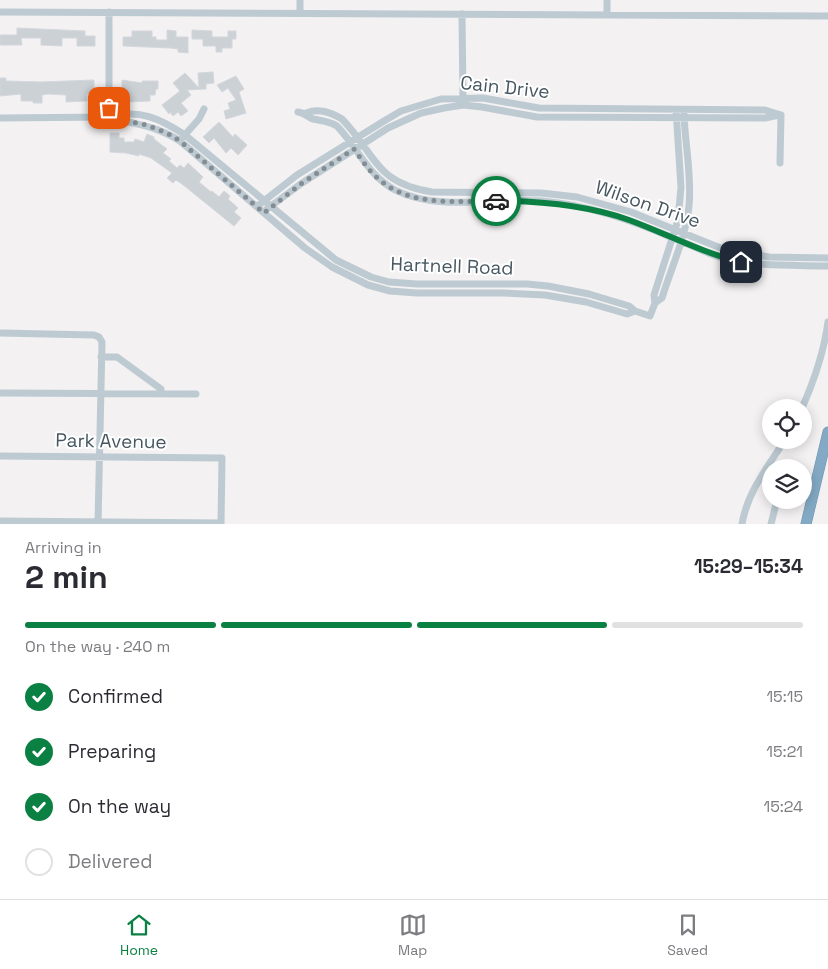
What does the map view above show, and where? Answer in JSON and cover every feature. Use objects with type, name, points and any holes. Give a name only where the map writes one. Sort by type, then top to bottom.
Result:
[{"type":"highway","points":[[806,524],[828,432]]},
{"type":"street","points":[[300,0],[300,14]]},
{"type":"street","points":[[607,0],[607,15]]},
{"type":"street","points":[[0,12],[828,16]]},
{"type":"street","points":[[109,12],[109,117]]},
{"type":"street","points":[[462,14],[463,105]]},
{"type":"street","name":"Cain Drive","points":[[257,207],[297,175],[401,111],[441,99],[483,98],[539,108],[676,114]]},
{"type":"street","name":"Cain Drive","points":[[264,213],[270,206],[388,128],[421,113],[463,105],[537,117],[587,118],[684,114],[765,118],[781,115],[780,163]]},
{"type":"street","points":[[180,141],[199,120],[204,109]]},
{"type":"street","points":[[587,109],[587,118]]},
{"type":"street","name":"Wilson Drive","points":[[828,258],[769,257],[723,250],[631,212],[577,197],[541,193],[432,192],[417,190],[389,176],[379,168],[342,119],[334,114],[315,110],[302,113],[312,118],[332,122],[342,131],[370,170],[381,181],[410,196],[438,201],[541,201],[574,205],[628,220],[720,257],[766,265],[828,266]]},
{"type":"street","name":"Hartnell Road","points":[[0,118],[109,117],[126,113],[149,116],[169,124],[185,135],[330,255],[352,269],[389,282],[534,285],[582,292],[629,306],[635,311],[650,316],[654,295],[689,206],[690,188],[684,114]]},
{"type":"street","name":"Hartnell Road","points":[[676,114],[681,187],[680,231]]},
{"type":"street","name":"Hartnell Road","points":[[109,117],[156,128],[180,141],[304,248],[349,277],[390,291],[417,293],[526,293],[567,298],[627,314],[635,311]]},
{"type":"street","points":[[498,192],[498,201]]},
{"type":"street","points":[[417,284],[417,293]]},
{"type":"street","points":[[503,284],[503,293]]},
{"type":"street","points":[[806,399],[814,380],[828,322]]},
{"type":"street","points":[[0,333],[94,335],[99,337],[102,342],[98,523]]},
{"type":"street","points":[[101,357],[117,357],[161,388],[161,394]]},
{"type":"street","points":[[0,393],[196,394]]},
{"type":"street","points":[[742,524],[743,514],[758,482],[779,449]]},
{"type":"street","name":"Park Avenue","points":[[0,456],[222,458],[221,524]]},
{"type":"street","points":[[771,524],[775,509]]},
{"type":"street","points":[[0,521],[221,524]]},
{"type":"building","points":[[17,28],[85,31],[85,36],[95,36],[95,46],[77,46],[77,38],[62,38],[62,46],[41,45],[41,38],[21,38],[22,45],[0,45],[0,35],[17,35]]},
{"type":"building","points":[[167,30],[176,31],[176,37],[188,37],[188,53],[178,52],[178,49],[171,48],[123,46],[123,37],[132,37],[132,31],[152,31],[152,37],[156,37],[156,40],[167,40]]},
{"type":"building","points":[[192,30],[212,31],[212,37],[228,37],[228,31],[236,31],[236,39],[232,39],[232,48],[222,48],[222,52],[216,52],[216,46],[203,46],[203,39],[192,39]]},
{"type":"building","points":[[213,72],[214,83],[206,84],[206,89],[187,90],[191,95],[181,103],[188,111],[181,116],[178,112],[173,116],[170,112],[169,114],[162,105],[180,91],[173,83],[185,73],[199,88],[198,73]]},
{"type":"building","points":[[236,76],[244,89],[239,92],[246,113],[226,119],[224,111],[230,109],[228,103],[236,100],[228,88],[222,92],[217,85]]},
{"type":"building","points":[[0,78],[6,78],[6,81],[41,82],[94,80],[94,89],[92,89],[92,94],[87,94],[87,101],[66,102],[66,95],[48,94],[42,95],[42,103],[33,103],[33,101],[21,101],[21,94],[0,96]]},
{"type":"building","points":[[122,80],[142,83],[142,81],[158,81],[158,89],[156,89],[155,95],[150,95],[150,101],[128,102],[129,96],[123,96]]},
{"type":"building","points":[[219,122],[233,137],[235,134],[247,145],[238,155],[231,148],[226,153],[214,138],[209,143],[203,137]]},
{"type":"building","points":[[110,133],[119,133],[119,138],[124,138],[124,142],[134,142],[135,139],[144,142],[147,134],[154,137],[167,149],[163,153],[171,159],[169,161],[177,168],[180,165],[184,168],[188,163],[203,177],[199,182],[211,192],[219,197],[224,191],[230,196],[228,199],[238,208],[234,212],[241,218],[234,226],[182,184],[176,180],[173,183],[167,178],[172,173],[151,158],[139,154],[139,156],[110,152]]},
{"type":"way so far","points":[[109,108],[109,117],[156,128],[180,141],[264,213],[270,206],[302,183],[354,149],[381,181],[395,190],[410,196],[429,200],[496,201]]},
{"type":"route","points":[[496,201],[541,201],[574,205],[600,211],[628,220],[720,257],[741,262]]}]
